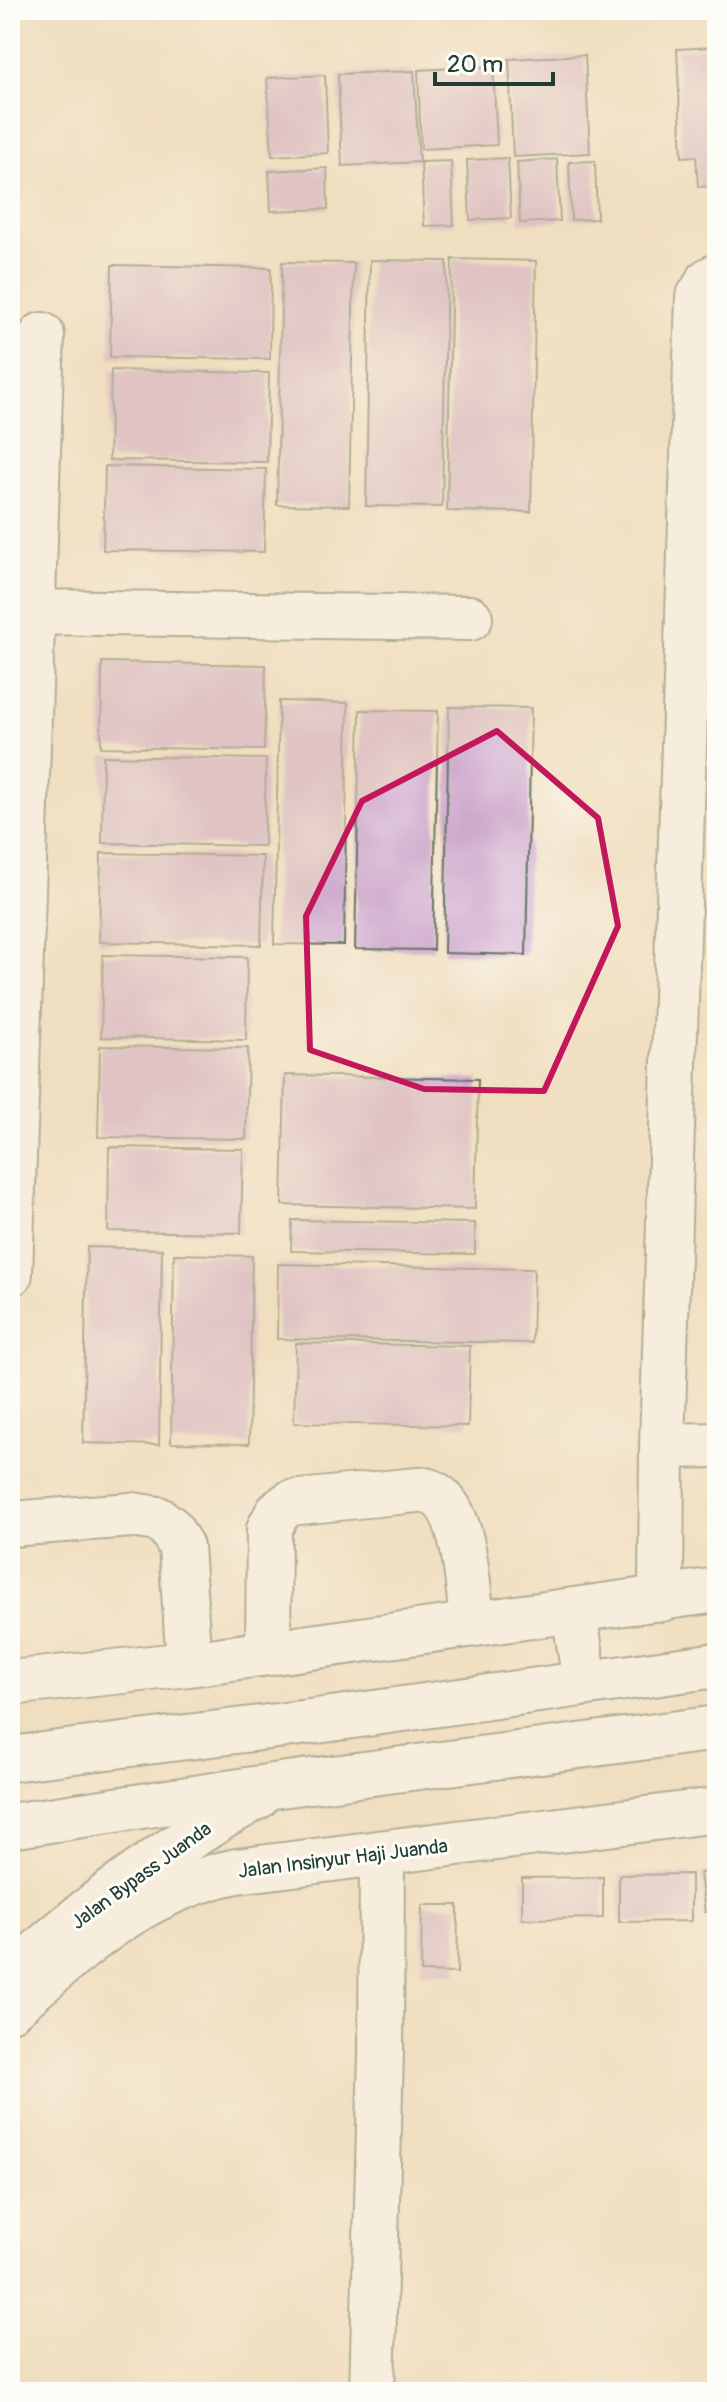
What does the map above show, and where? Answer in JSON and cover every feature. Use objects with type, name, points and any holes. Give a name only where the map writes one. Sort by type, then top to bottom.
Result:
[{"type":"main road","points":[[661,1599],[662,1446],[698,298],[709,280],[717,276]]},
{"type":"main road","points":[[10,1274],[42,335]]},
{"type":"main road","points":[[32,612],[470,618]]},
{"type":"main road","points":[[662,1446],[717,1445]]},
{"type":"main road","points":[[268,1653],[269,1529],[278,1512],[290,1503],[406,1491],[425,1490],[437,1495],[450,1508],[459,1530],[472,1624]]},
{"type":"main road","points":[[10,1524],[132,1515],[158,1519],[170,1528],[181,1547],[189,1664]]},
{"type":"main road","points":[[10,1683],[189,1664],[717,1590]]},
{"type":"main road","points":[[574,1611],[585,1682]]},
{"type":"main road","points":[[10,1759],[317,1721],[717,1665]]},
{"type":"main road","points":[[10,1826],[280,1785],[717,1728]]},
{"type":"main road","name":"Jalan Bypass Juanda","points":[[10,1978],[35,1954],[112,1894],[215,1821],[280,1785]]},
{"type":"main road","name":"Jalan Insinyur Haji Juanda","points":[[10,2009],[126,1914],[174,1889],[237,1871],[717,1810]]},
{"type":"main road","points":[[372,2392],[381,2052],[382,1854]]},
{"type":"highlighted area","points":[[497,731],[598,818],[618,926],[544,1091],[424,1089],[310,1050],[306,916],[362,801]]},
{"type":"building","points":[[713,47],[717,89],[717,186],[698,187],[696,156],[682,157],[677,49]]},
{"type":"building","points":[[585,55],[590,153],[513,157],[509,59]]},
{"type":"building","points":[[493,66],[497,145],[421,149],[418,70]]},
{"type":"building","points":[[414,71],[419,162],[342,166],[338,74]]},
{"type":"building","points":[[325,75],[328,153],[272,156],[267,78]]},
{"type":"building","points":[[508,158],[511,218],[470,220],[467,160]]},
{"type":"building","points":[[557,159],[560,221],[520,223],[517,162]]},
{"type":"building","points":[[451,161],[454,225],[424,226],[421,162]]},
{"type":"building","points":[[595,161],[597,219],[571,220],[569,162]]},
{"type":"building","points":[[327,168],[328,209],[271,211],[269,171]]},
{"type":"building","points":[[452,259],[536,261],[531,512],[447,511]]},
{"type":"building","points":[[370,260],[447,261],[442,507],[366,506]]},
{"type":"building","points":[[282,262],[354,263],[349,506],[277,505]]},
{"type":"building","points":[[112,265],[271,268],[270,359],[110,357]]},
{"type":"building","points":[[111,370],[269,373],[267,462],[109,460]]},
{"type":"building","points":[[105,466],[266,469],[264,552],[103,550]]},
{"type":"building","points":[[102,662],[266,665],[264,750],[101,747]]},
{"type":"building","points":[[279,701],[348,703],[344,945],[274,944]]},
{"type":"building","points":[[449,707],[531,708],[526,955],[444,953]]},
{"type":"building","points":[[360,710],[438,711],[433,950],[355,949]]},
{"type":"building","points":[[103,756],[266,759],[264,846],[102,843]]},
{"type":"building","points":[[101,853],[263,856],[261,945],[99,942]]},
{"type":"building","points":[[103,955],[247,957],[246,1040],[101,1037]]},
{"type":"building","points":[[100,1046],[248,1048],[246,1139],[98,1137]]},
{"type":"building","points":[[285,1075],[478,1079],[475,1209],[282,1205]]},
{"type":"building","points":[[109,1147],[243,1149],[241,1233],[108,1231]]},
{"type":"building","points":[[292,1220],[475,1223],[475,1254],[291,1251]]},
{"type":"building","points":[[87,1247],[162,1249],[159,1445],[83,1443]]},
{"type":"building","points":[[174,1254],[252,1256],[249,1444],[171,1443]]},
{"type":"building","points":[[278,1264],[534,1269],[532,1343],[277,1339]]},
{"type":"building","points":[[296,1343],[470,1346],[468,1426],[294,1423]]},
{"type":"building","points":[[717,1871],[717,1911],[705,1912],[700,1873]]},
{"type":"building","points":[[691,1874],[691,1921],[619,1922],[619,1875]]},
{"type":"building","points":[[603,1877],[603,1918],[522,1919],[522,1878]]},
{"type":"building","points":[[422,1905],[458,1905],[457,1973],[421,1972]]}]
